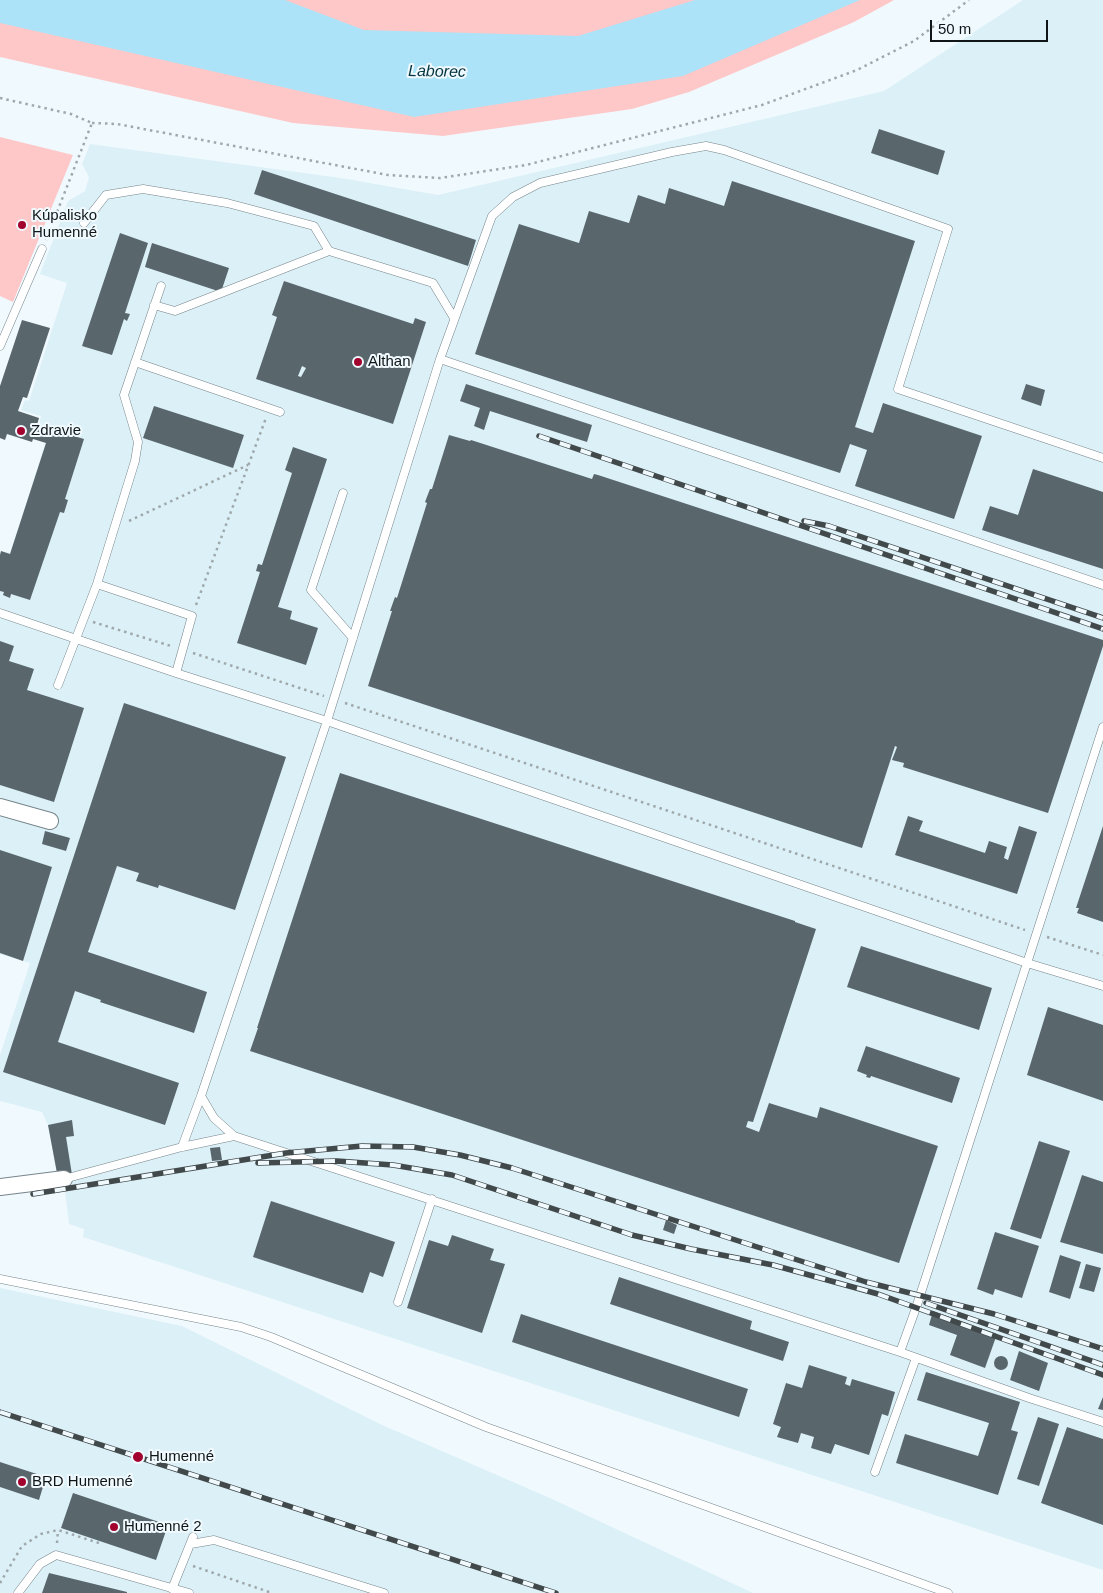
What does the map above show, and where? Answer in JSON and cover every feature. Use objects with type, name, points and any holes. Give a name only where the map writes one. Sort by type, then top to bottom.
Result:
[{"type":"street","points":[[0,807],[50,821]]},
{"type":"street","points":[[0,1187],[64,1179]]},
{"type":"lane","points":[[182,1147],[201,1096],[327,721],[454,318],[492,216],[514,197],[540,183],[672,152],[706,146],[724,150],[948,229],[898,389],[1103,458]]},
{"type":"lane","points":[[84,223],[106,196],[143,189],[227,202],[314,226],[329,251]]},
{"type":"lane","points":[[0,346],[42,249]]},
{"type":"lane","points":[[154,305],[175,311],[329,251],[433,283],[454,318]]},
{"type":"lane","points":[[58,685],[97,584],[135,461],[138,442],[124,396],[160,286]]},
{"type":"lane","points":[[440,359],[1103,585]]},
{"type":"lane","points":[[135,362],[280,412]]},
{"type":"lane","points":[[343,493],[311,590],[353,638]]},
{"type":"lane","points":[[97,584],[192,616],[176,673]]},
{"type":"lane","points":[[0,613],[176,673],[327,721],[1027,963],[1103,986]]},
{"type":"lane","points":[[900,1352],[916,1308],[1103,727]]},
{"type":"lane","points":[[201,1096],[214,1118],[234,1136],[900,1352],[1103,1422]]},
{"type":"lane","points":[[64,1179],[182,1147],[234,1136]]},
{"type":"lane","points":[[398,1302],[432,1200]]},
{"type":"lane","points":[[0,1279],[241,1327],[280,1341],[486,1427],[948,1593]]},
{"type":"lane","points":[[875,1472],[916,1358]]},
{"type":"lane","points":[[172,1589],[192,1541],[214,1540],[384,1593]]},
{"type":"lane","points":[[18,1593],[40,1564],[56,1555],[189,1593]]},
{"type":"path","points":[[0,98],[71,114],[92,123],[117,124],[388,176],[440,178],[526,165],[762,105],[857,70],[914,41],[968,0]]},
{"type":"path","points":[[42,249],[92,123]]},
{"type":"path","points":[[192,616],[269,408]]},
{"type":"path","points":[[114,528],[248,464]]},
{"type":"path","points":[[84,620],[334,699],[1103,955]]},
{"type":"path","points":[[0,1583],[22,1546],[40,1534],[58,1530],[102,1544]]},
{"type":"path","points":[[183,1563],[272,1593]]},
{"type":"shaded area","points":[[0,0],[894,0],[854,22],[689,92],[632,109],[443,136],[293,123],[0,57]]},
{"type":"shaded area","points":[[1023,0],[1103,0],[1103,1570],[83,1237],[84,1229],[69,1224],[64,1183],[59,1184],[48,1125],[42,1112],[0,1101],[0,1055],[30,963],[0,954],[0,555],[1,551],[10,553],[50,429],[39,425],[41,416],[21,410],[25,400],[29,401],[67,283],[40,274],[68,201],[85,191],[89,177],[82,164],[90,144],[341,178],[438,195],[884,91]]},
{"type":"shaded area","name":"Kúpalisko Humenné","points":[[0,137],[73,155],[13,302],[0,296]]},
{"type":"shaded area","points":[[0,1288],[182,1326],[380,1424],[552,1499],[753,1593],[0,1593]]},
{"type":"water","name":"Laborec","points":[[0,0],[285,0],[364,30],[578,36],[695,0],[860,0],[683,76],[414,117],[0,23]]},
{"type":"building","points":[[879,129],[945,151],[938,175],[871,153]]},
{"type":"building","points":[[262,170],[476,240],[468,266],[254,194]]},
{"type":"building","points":[[732,181],[915,241],[855,427],[873,433],[883,403],[982,436],[954,519],[855,486],[867,450],[850,444],[840,473],[475,354],[519,224],[579,243],[589,211],[629,223],[638,195],[665,204],[669,188],[724,206]]},
{"type":"building","points":[[120,233],[148,243],[125,313],[130,314],[127,321],[124,319],[112,355],[82,346]]},
{"type":"building","points":[[152,243],[229,268],[221,292],[145,267]]},
{"type":"building","name":"Althan","points":[[284,281],[413,324],[415,318],[426,322],[393,424],[256,379],[277,317],[272,315]],"holes":[[[302,366],[306,368],[301,377],[298,376]]]},
{"type":"building","points":[[22,320],[50,328],[27,398],[23,397],[18,411],[39,418],[37,425],[84,439],[65,499],[68,500],[64,513],[60,512],[30,600],[11,594],[10,598],[3,595],[4,592],[0,591],[1,551],[10,554],[46,443],[33,439],[32,442],[7,434],[5,440],[0,438],[0,386]]},
{"type":"building","points":[[466,384],[592,425],[587,442],[490,411],[484,430],[474,426],[480,408],[460,401]]},
{"type":"building","points":[[1026,384],[1045,390],[1041,406],[1021,399]]},
{"type":"building","points":[[154,406],[244,435],[233,468],[143,438]]},
{"type":"building","points":[[449,435],[471,440],[592,479],[594,474],[598,475],[1103,640],[1103,646],[1048,813],[903,767],[904,763],[892,760],[897,747],[895,746],[862,848],[368,686],[392,611],[390,611],[395,597],[397,598],[427,503],[425,502],[430,489],[432,489]]},
{"type":"building","points":[[293,447],[327,459],[278,607],[292,611],[290,619],[318,628],[306,665],[237,643],[260,572],[256,571],[258,564],[262,565],[292,473],[285,470]]},
{"type":"building","points":[[1033,469],[1103,492],[1103,569],[982,530],[990,506],[1018,515]]},
{"type":"building","points":[[0,641],[14,646],[9,661],[34,669],[27,690],[84,708],[54,802],[0,785]]},
{"type":"building","points":[[124,703],[286,757],[235,910],[159,885],[158,888],[136,881],[139,873],[117,866],[88,952],[207,992],[194,1033],[100,1002],[101,1000],[75,991],[58,1042],[179,1083],[165,1125],[3,1072]]},
{"type":"building","points":[[340,773],[816,929],[753,1122],[748,1121],[746,1127],[759,1132],[769,1103],[817,1118],[820,1107],[938,1146],[899,1263],[250,1051]]},
{"type":"building","points":[[908,816],[923,821],[919,831],[985,853],[989,841],[1007,847],[1004,858],[1008,860],[1019,826],[1037,832],[1017,894],[895,855]]},
{"type":"building","points":[[1103,826],[1103,922],[1077,913],[1079,908],[1076,908]]},
{"type":"building","points":[[45,831],[70,838],[66,851],[42,844]]},
{"type":"building","points":[[0,850],[52,867],[23,961],[0,953]]},
{"type":"building","points":[[861,946],[992,988],[979,1030],[847,987]]},
{"type":"building","points":[[1048,1007],[1103,1025],[1103,1101],[1027,1075]]},
{"type":"building","points":[[866,1046],[960,1078],[952,1103],[871,1076],[870,1078],[866,1077],[867,1075],[857,1071]]},
{"type":"building","points":[[72,1120],[74,1136],[66,1137],[73,1181],[59,1184],[48,1125]]},
{"type":"building","points":[[1039,1141],[1070,1151],[1041,1239],[1010,1229]]},
{"type":"building","points":[[220,1147],[222,1160],[212,1161],[210,1148]]},
{"type":"building","points":[[1082,1175],[1103,1182],[1103,1254],[1060,1242]]},
{"type":"building","points":[[271,1201],[395,1242],[383,1277],[370,1272],[363,1293],[253,1257]]},
{"type":"building","points":[[666,1220],[677,1225],[674,1234],[663,1230]]},
{"type":"building","points":[[995,1232],[1039,1246],[1022,1298],[995,1289],[993,1295],[977,1289]]},
{"type":"building","points":[[452,1235],[494,1249],[490,1260],[505,1264],[482,1333],[407,1308],[429,1240],[448,1246]]},
{"type":"building","points":[[1060,1255],[1081,1262],[1070,1299],[1049,1292]]},
{"type":"building","points":[[1086,1264],[1101,1268],[1094,1292],[1079,1288]]},
{"type":"building","points":[[619,1277],[752,1321],[750,1329],[789,1342],[783,1361],[610,1304]]},
{"type":"building","points":[[933,1311],[997,1334],[985,1368],[950,1355],[957,1335],[929,1325]]},
{"type":"building","points":[[521,1314],[748,1389],[739,1417],[512,1342]]},
{"type":"building","points":[[1019,1351],[1048,1363],[1039,1391],[1010,1380]]},
{"type":"building","points":[[998,1356],[1004,1356],[1008,1363],[1004,1370],[998,1370],[994,1366],[994,1360]]},
{"type":"building","points":[[809,1365],[847,1377],[845,1384],[850,1386],[852,1379],[895,1392],[888,1416],[882,1414],[869,1455],[835,1444],[831,1454],[811,1448],[814,1437],[801,1433],[798,1443],[777,1437],[781,1427],[773,1424],[786,1383],[802,1388]]},
{"type":"building","points":[[926,1372],[1020,1402],[1011,1430],[1018,1432],[998,1495],[896,1463],[905,1434],[978,1456],[989,1423],[917,1400]]},
{"type":"building","points":[[1103,1397],[1103,1410],[1098,1409]]},
{"type":"building","points":[[1038,1417],[1059,1424],[1039,1486],[1017,1479]]},
{"type":"building","points":[[1067,1427],[1103,1439],[1103,1525],[1041,1503]]},
{"type":"building","name":"BRD Humenné","points":[[0,1462],[46,1477],[39,1500],[0,1487]]},
{"type":"building","name":"Humenné 2","points":[[73,1493],[168,1525],[156,1560],[61,1528]]},
{"type":"building","points":[[49,1573],[127,1592],[127,1593],[42,1593]]},
{"type":"railway","points":[[539,436],[1103,629]]},
{"type":"railway","points":[[804,521],[829,526],[1103,618]]},
{"type":"railway","points":[[33,1194],[286,1153],[362,1146],[413,1147],[460,1155],[512,1168],[866,1282],[994,1314],[1103,1349]]},
{"type":"railway","points":[[258,1163],[337,1161],[393,1165],[452,1175],[632,1235],[773,1265],[878,1294],[1103,1375]]},
{"type":"railway","points":[[926,1303],[1103,1365]]},
{"type":"railway","points":[[0,1412],[556,1593]]},
{"type":"place","name":"Kúpalisko Humenné","points":[[22,225]]},
{"type":"place","name":"Althan","points":[[358,362]]},
{"type":"place","name":"Zdravie","points":[[21,431]]},
{"type":"place","name":"Humenné","points":[[138,1457]]},
{"type":"place","name":"BRD Humenné","points":[[22,1482]]},
{"type":"place","name":"Humenné 2","points":[[114,1527]]}]
